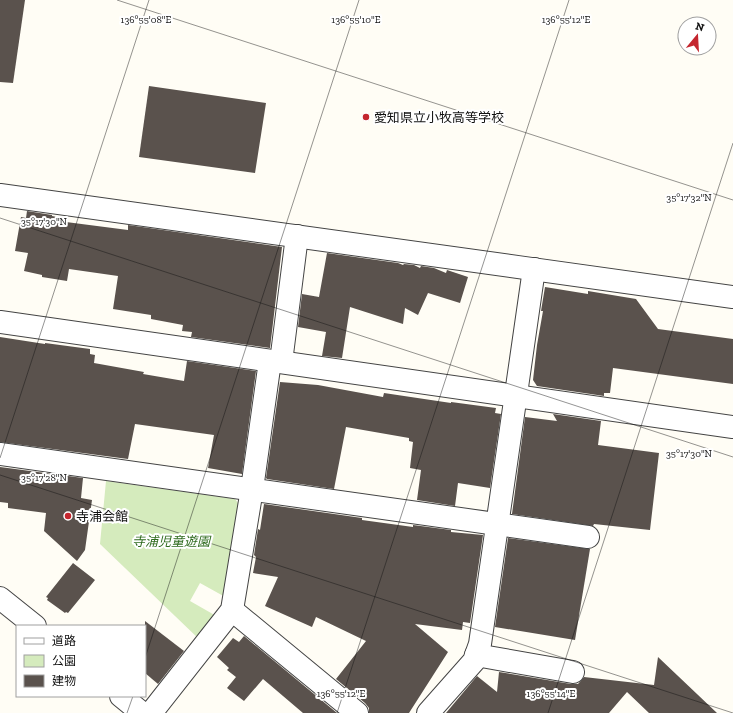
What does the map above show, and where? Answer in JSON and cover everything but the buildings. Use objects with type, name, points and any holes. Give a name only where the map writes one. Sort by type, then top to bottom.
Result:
[{"type":"street","points":[[0,195],[733,297]]},
{"type":"street","points":[[151,713],[232,610],[252,489],[276,361],[296,236]]},
{"type":"street","points":[[428,713],[474,661],[480,644],[534,269]]},
{"type":"street","points":[[0,322],[733,427]]},
{"type":"street","points":[[0,454],[588,537]]},
{"type":"street","points":[[0,598],[34,625]]},
{"type":"street","points":[[232,610],[356,713]]},
{"type":"street","points":[[476,655],[573,672]]},
{"type":"street","points":[[122,697],[142,713]]},
{"type":"green space","name":"寺浦児童遊園","points":[[106,481],[235,499],[241,507],[227,598],[200,583],[190,601],[218,617],[200,640],[100,544]]},
{"type":"place","name":"愛知県立小牧高等学校","points":[[366,117]]},
{"type":"place","name":"寺浦会館","points":[[68,516]]}]
